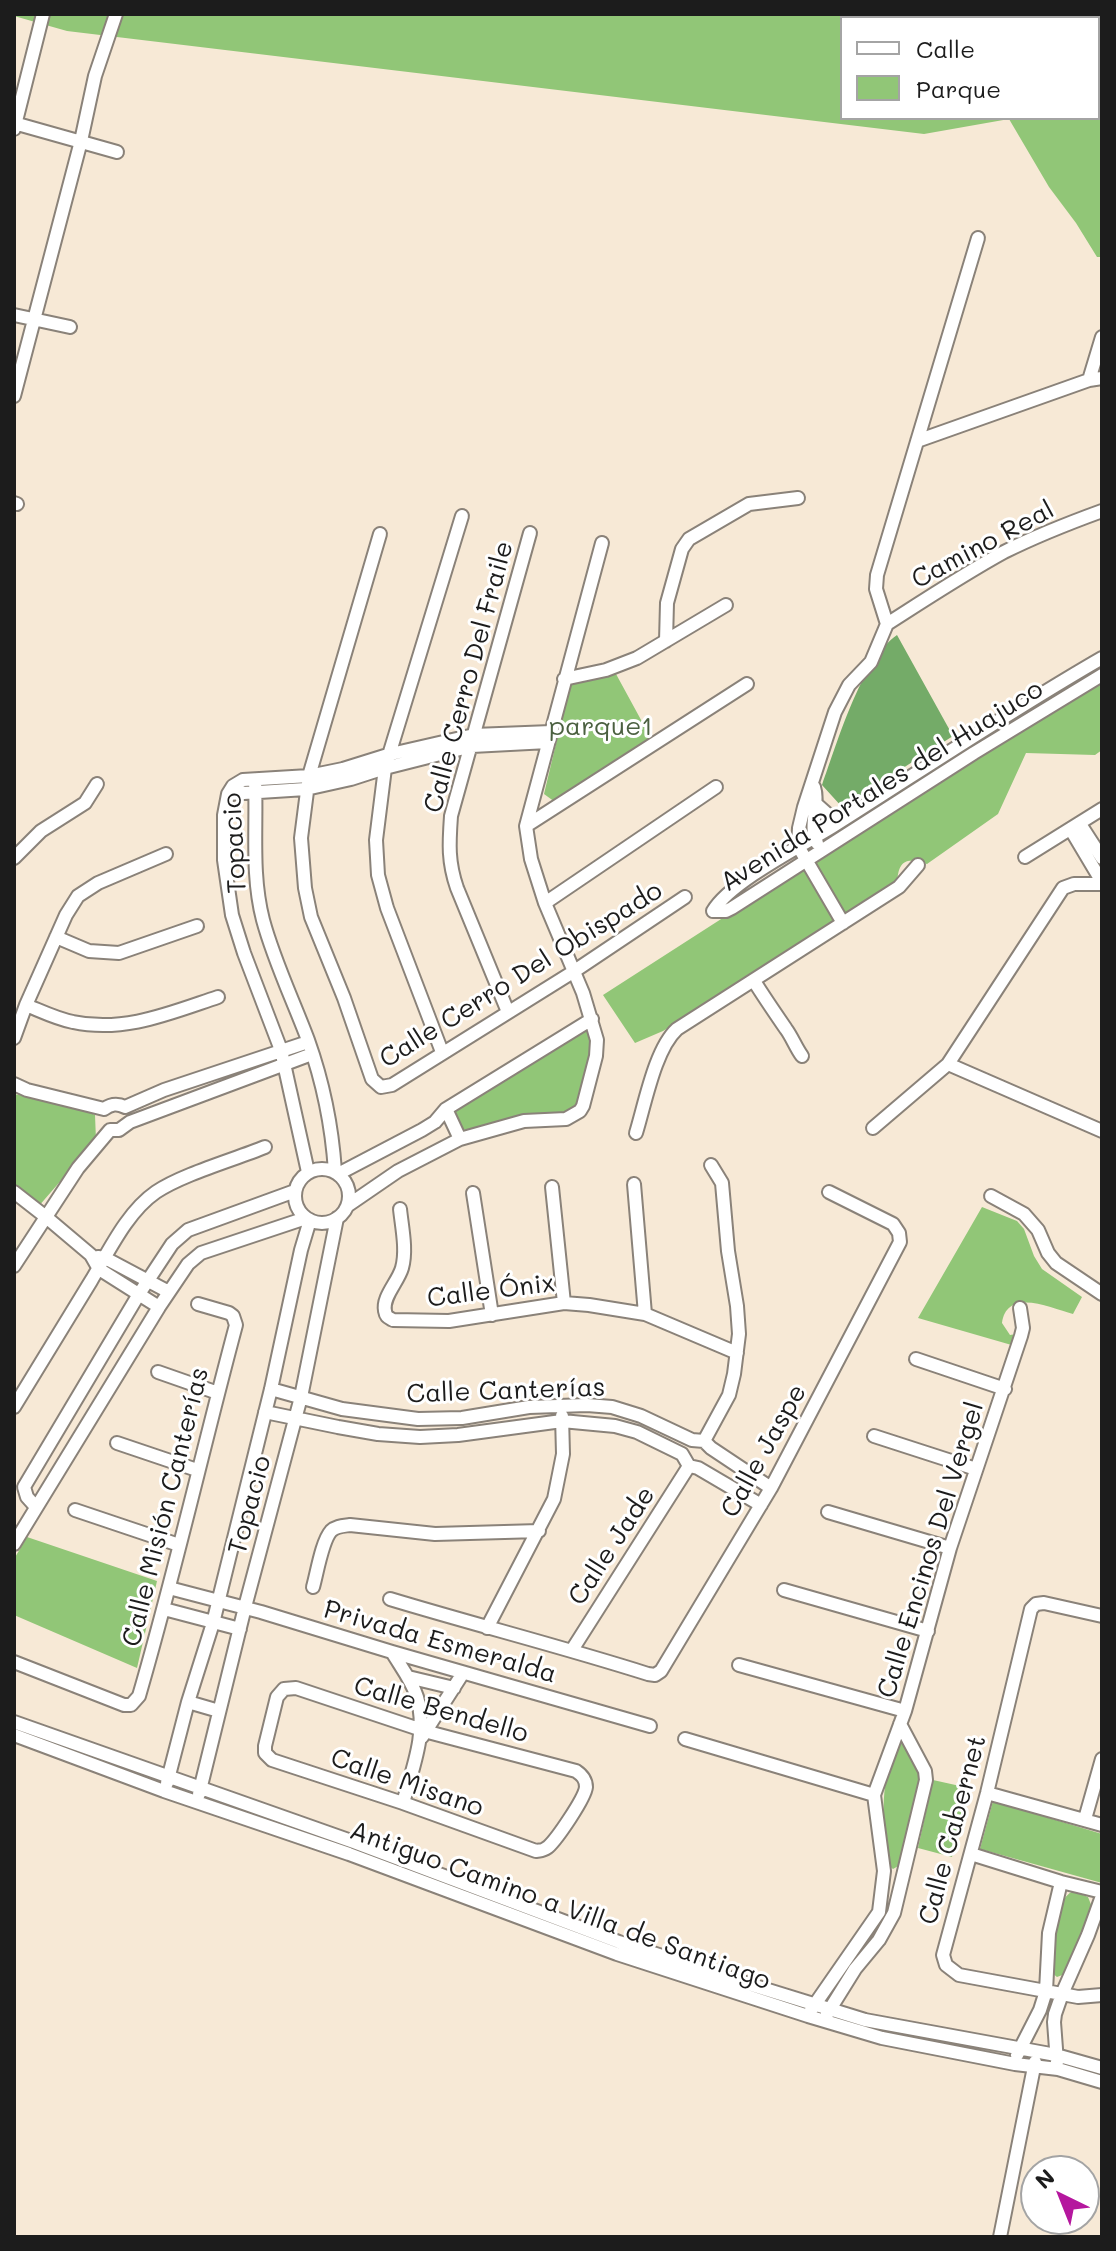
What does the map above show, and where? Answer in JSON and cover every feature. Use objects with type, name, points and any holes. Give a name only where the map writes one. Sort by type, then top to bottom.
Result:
[{"type":"street","points":[[43,14],[14,125],[117,152]]},
{"type":"street","points":[[14,396],[95,76],[116,14]]},
{"type":"street","points":[[843,923],[798,846],[799,828],[842,696],[871,662],[887,624],[875,581],[978,238]]},
{"type":"street","points":[[14,315],[70,327]]},
{"type":"street","points":[[917,441],[1096,379],[1102,337]]},
{"type":"street","points":[[666,641],[667,603],[682,549],[689,539],[749,504],[798,498]]},
{"type":"street","name":"Camino Real","points":[[887,624],[1006,552],[1053,529],[1102,511]]},
{"type":"street","points":[[442,1052],[387,908],[378,875],[376,840],[385,768],[462,516]]},
{"type":"street","name":"Calle Cerro Del Fraile","points":[[508,1012],[450,867],[449,847],[451,816],[530,533]]},
{"type":"street","points":[[308,782],[380,534]]},
{"type":"street","points":[[347,1206],[348,1188],[336,1172],[326,1169],[308,1172],[295,1191],[299,1210],[308,1219],[328,1222],[398,1171],[435,1151],[460,1139],[524,1121],[566,1119],[580,1111],[586,1098],[597,1040],[592,1019],[545,903],[531,859],[526,826],[602,543]]},
{"type":"street","points":[[564,679],[622,665],[726,605]]},
{"type":"street","name":"Avenida Portales del Huajuco","points":[[1102,658],[798,846],[723,897],[713,911],[732,908],[1102,675]]},
{"type":"street","points":[[526,826],[747,684]]},
{"type":"street","points":[[308,782],[391,754],[473,741],[550,737]]},
{"type":"street","points":[[255,786],[351,779],[473,741]]},
{"type":"street","name":"Calle Cerro Del Obispado","points":[[308,782],[301,838],[311,917],[372,1079],[381,1087],[392,1085],[573,972],[685,897]]},
{"type":"street","points":[[14,858],[41,831],[85,803],[97,784]]},
{"type":"street","points":[[813,784],[816,793],[812,824],[814,838],[821,850]]},
{"type":"street","name":"Topacio","points":[[308,1172],[281,1050],[232,915],[224,860],[224,815],[228,794],[255,786],[255,864],[262,916],[310,1048],[331,1128],[336,1172]]},
{"type":"street","points":[[545,903],[716,787]]},
{"type":"street","points":[[815,803],[828,815],[841,821]]},
{"type":"street","points":[[1025,857],[1102,809]]},
{"type":"street","points":[[1075,827],[1102,858]]},
{"type":"street","points":[[873,1128],[948,1064],[1063,888],[1074,884],[1102,883],[1075,827]]},
{"type":"street","points":[[14,1038],[73,903],[84,891],[166,854]]},
{"type":"street","points":[[636,1133],[661,1049],[669,1036],[899,887],[918,865]]},
{"type":"street","points":[[56,937],[89,951],[110,953],[132,949],[197,926]]},
{"type":"street","points":[[754,981],[802,1056]]},
{"type":"street","points":[[26,1005],[69,1022],[116,1026],[161,1016],[218,997]]},
{"type":"street","points":[[336,1172],[422,1130],[435,1122],[446,1109],[592,1019]]},
{"type":"street","points":[[125,1107],[164,1090],[281,1050],[310,1048]]},
{"type":"street","points":[[130,1122],[129,1111],[119,1104],[104,1109],[102,1122],[110,1130],[119,1130],[130,1122],[284,1065],[310,1048]]},
{"type":"street","points":[[948,1064],[1102,1131]]},
{"type":"street","points":[[237,1067],[241,1081]]},
{"type":"street","points":[[14,1084],[104,1109]]},
{"type":"street","points":[[446,1109],[460,1139]]},
{"type":"street","points":[[14,1266],[78,1168],[110,1130]]},
{"type":"street","points":[[422,1130],[435,1151]]},
{"type":"street","points":[[14,1407],[134,1213],[158,1191],[175,1182],[265,1147]]},
{"type":"street","points":[[388,1148],[398,1171]]},
{"type":"street","name":"Calle Jade","points":[[702,1443],[729,1395],[737,1353],[737,1306],[722,1183],[711,1165]]},
{"type":"street","points":[[634,1184],[645,1314]]},
{"type":"street","points":[[552,1187],[564,1303]]},
{"type":"street","points":[[36,1507],[27,1497],[24,1487],[172,1244],[188,1230],[295,1191]]},
{"type":"street","points":[[14,1192],[159,1307]]},
{"type":"street","name":"Calle Jaspe","points":[[572,1650],[655,1675],[667,1663],[771,1488],[900,1242],[893,1224],[829,1192]]},
{"type":"street","points":[[473,1193],[492,1315]]},
{"type":"street","points":[[991,1196],[1032,1221],[1056,1263],[1102,1294]]},
{"type":"street","name":"Calle Ónix","points":[[400,1209],[403,1263],[385,1311],[387,1316],[397,1321],[428,1322],[564,1303],[645,1314],[737,1353]]},
{"type":"street","name":"Topacio","points":[[198,1794],[296,1419],[337,1218]]},
{"type":"street","points":[[14,1544],[188,1264],[201,1253],[308,1219]]},
{"type":"street","name":"Topacio","points":[[164,1791],[213,1623],[271,1389],[308,1219]]},
{"type":"street","points":[[102,1263],[148,1280],[169,1292]]},
{"type":"street","name":"Calle Misión Canterías","points":[[14,1662],[124,1705],[131,1705],[139,1696],[236,1325],[233,1316],[198,1304]]},
{"type":"street","name":"Calle Encinos Del Vergel","points":[[811,2010],[879,1912],[884,1871],[874,1795],[902,1718],[950,1548],[1021,1336],[1020,1308]]},
{"type":"street","points":[[916,1359],[1005,1389]]},
{"type":"street","points":[[158,1372],[218,1393]]},
{"type":"street","name":"Calle Canterías","points":[[271,1389],[342,1409],[418,1419],[442,1419],[529,1407],[612,1407],[641,1416],[702,1443],[771,1488]]},
{"type":"street","points":[[487,1628],[539,1531],[558,1484],[563,1454],[563,1406]]},
{"type":"street","points":[[338,1427],[342,1409]]},
{"type":"street","name":"Calle Canterías","points":[[265,1412],[378,1434],[420,1437],[562,1421],[615,1426],[637,1432],[682,1454]]},
{"type":"street","points":[[874,1436],[976,1469]]},
{"type":"street","points":[[117,1443],[197,1470]]},
{"type":"street","name":"Calle Jade","points":[[682,1454],[687,1443],[702,1443]]},
{"type":"street","name":"Calle Jade","points":[[572,1650],[694,1467],[708,1463],[711,1456],[702,1443]]},
{"type":"street","points":[[682,1454],[694,1467],[761,1505]]},
{"type":"street","points":[[75,1510],[179,1545]]},
{"type":"street","points":[[828,1512],[950,1548]]},
{"type":"street","points":[[313,1587],[327,1539],[334,1528],[350,1525],[435,1534],[539,1531]]},
{"type":"street","name":"Privada Esmeralda","points":[[169,1588],[245,1607],[650,1726]]},
{"type":"street","points":[[784,1590],[928,1631]]},
{"type":"street","points":[[390,1599],[572,1650]]},
{"type":"street","name":"Calle Cabernet","points":[[1046,1991],[959,1975],[951,1970],[943,1955],[987,1793],[1030,1613],[1036,1604],[1047,1603],[1102,1616]]},
{"type":"street","points":[[164,1609],[240,1629]]},
{"type":"street","points":[[392,1652],[417,1696],[423,1733]]},
{"type":"street","points":[[739,1665],[902,1718]]},
{"type":"street","points":[[403,1803],[423,1733],[463,1673]]},
{"type":"street","points":[[408,1677],[454,1688]]},
{"type":"street","name":"Calle Bendello","points":[[265,1753],[277,1697],[284,1689],[296,1688],[423,1733],[576,1771],[586,1783],[583,1796],[552,1843],[536,1851]]},
{"type":"street","points":[[188,1702],[219,1711]]},
{"type":"street","name":"Calle Encinos Del Vergel","points":[[827,2015],[894,1913],[926,1780],[902,1718]]},
{"type":"street","points":[[14,1722],[168,1777],[198,1794]]},
{"type":"street","points":[[14,1735],[164,1791],[198,1794],[354,1842],[619,1942],[827,2015],[882,2038],[1015,2064],[1058,2069],[1102,2082]]},
{"type":"street","points":[[685,1739],[874,1795]]},
{"type":"street","name":"Calle Misano","points":[[265,1753],[272,1760],[536,1851]]},
{"type":"street","points":[[1085,1819],[1102,1759]]},
{"type":"street","points":[[987,1793],[1102,1825]]},
{"type":"street","points":[[971,1854],[1102,1894],[1054,2022],[1058,2069]]},
{"type":"street","points":[[884,1871],[903,1872]]},
{"type":"street","points":[[1015,2064],[1018,2049],[1046,1991],[1049,1933],[1061,1882]]},
{"type":"street","points":[[1046,1991],[1090,1997],[1102,1995]]},
{"type":"street","points":[[827,2015],[1037,2051],[1102,2068]]},
{"type":"street","points":[[1036,2017],[1054,2022]]},
{"type":"street","points":[[1029,2031],[1055,2037]]},
{"type":"street","points":[[1000,2237],[1037,2051]]},
{"type":"green space","points":[[14,14],[1102,14],[1102,257],[1097,257],[1049,187],[1010,120],[1100,120],[1100,16],[840,16],[840,120],[1003,120],[924,134],[67,31]]},
{"type":"green space","points":[[897,635],[953,736],[842,807],[822,785],[861,683],[884,647]]},
{"type":"green space","name":"parque1","points":[[616,674],[652,740],[555,802],[544,794],[570,685]]},
{"type":"green space","points":[[1102,683],[1102,750],[1095,755],[1026,753],[998,814],[927,864],[904,863],[897,885],[846,914],[842,911],[814,865],[816,861],[956,771]]},
{"type":"green space","points":[[802,867],[833,917],[830,928],[663,1031],[635,1043],[603,995]]},
{"type":"green space","points":[[585,1030],[589,1033],[591,1061],[579,1104],[569,1111],[461,1129],[453,1114],[455,1110]]},
{"type":"green space","points":[[14,1094],[76,1106],[95,1115],[96,1140],[38,1207],[14,1187]]},
{"type":"green space","points":[[982,1207],[1017,1221],[1024,1229],[1042,1269],[1082,1297],[1073,1314],[1031,1303],[1012,1306],[1002,1323],[1010,1335],[1016,1334],[1015,1346],[918,1318]]},
{"type":"green space","points":[[27,1537],[157,1581],[137,1668],[14,1615],[14,1559]]},
{"type":"green space","points":[[903,1737],[922,1779],[900,1865],[893,1869],[888,1865],[884,1800],[889,1768]]},
{"type":"green space","points":[[933,1780],[969,1788],[952,1857],[918,1848]]},
{"type":"green space","points":[[993,1801],[1102,1834],[1102,1883],[980,1849]]},
{"type":"green space","points":[[1073,1891],[1088,1897],[1092,1907],[1084,1934],[1065,1974],[1057,1977],[1051,1972],[1054,1927],[1061,1905]]}]
